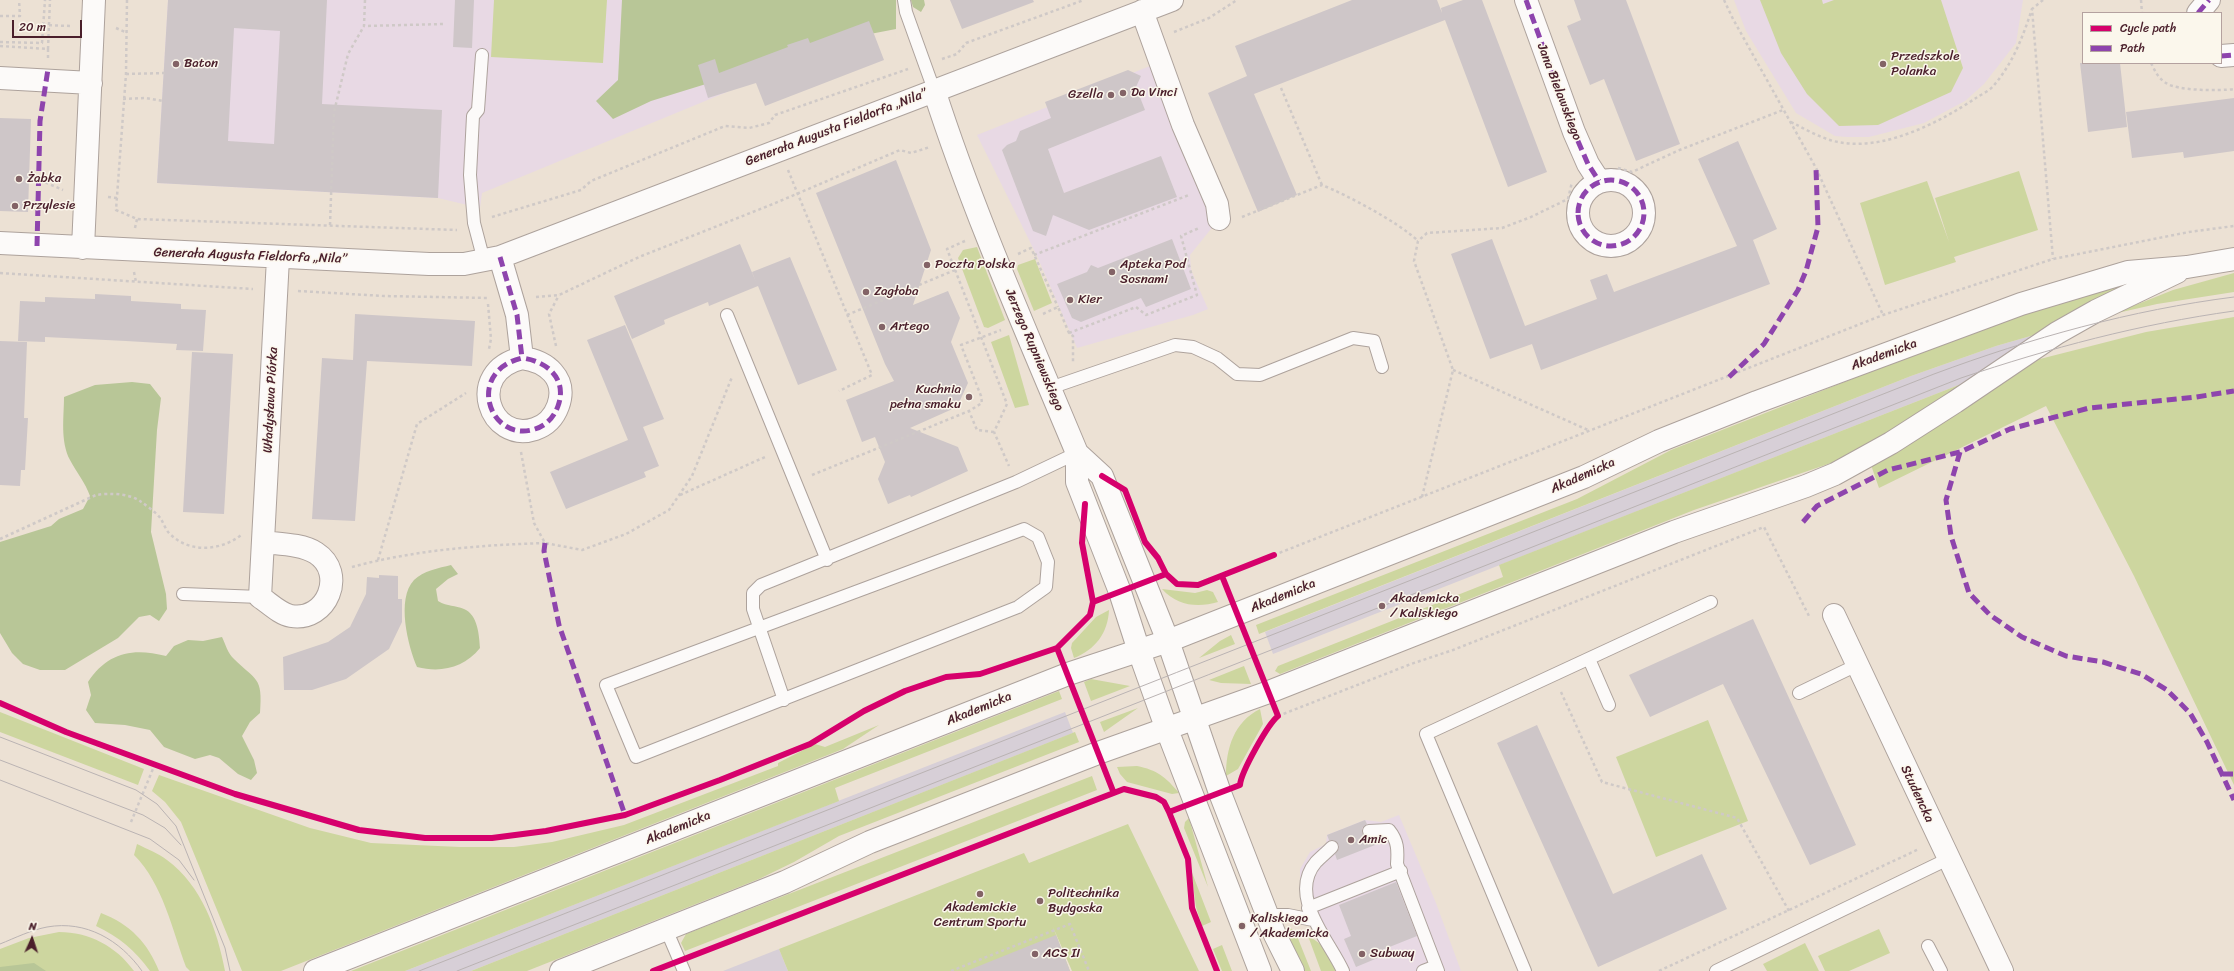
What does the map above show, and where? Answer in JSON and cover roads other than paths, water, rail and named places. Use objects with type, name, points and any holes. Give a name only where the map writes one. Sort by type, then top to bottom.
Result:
[{"type":"street","points":[[83,248],[94,0]]},
{"type":"street","name":"Generała Augusta Fieldorfa „Nila”","points":[[0,244],[429,264],[464,264],[492,259],[1172,0]]},
{"type":"street","name":"Jana Bielawskiego","points":[[1526,0],[1574,132],[1593,172]]},
{"type":"street","points":[[2199,12],[2209,0]]},
{"type":"street","points":[[1142,12],[1184,125],[1217,204],[1219,219]]},
{"type":"street","points":[[2222,56],[2234,55]]},
{"type":"street","points":[[0,78],[91,83]]},
{"type":"street","name":"Jerzego Rupniewskiego","points":[[934,90],[950,140],[1001,270],[1077,452],[1077,482],[1120,592],[1166,727],[1260,971]]},
{"type":"street","name":"Władysława Piórka","points":[[260,597],[254,537],[278,258]]},
{"type":"street","points":[[492,259],[517,315],[522,358]]},
{"type":"street","name":"Akademicka","points":[[316,971],[1068,674],[1168,641],[1584,477],[1659,441],[1885,354],[2021,304],[2128,272],[2187,267],[2234,259]]},
{"type":"street","name":"Akademicka","points":[[560,971],[785,882],[870,842],[1166,727],[1269,692],[1674,532],[1775,498],[1835,474],[1931,418],[2057,333],[2096,311],[2187,267]]},
{"type":"street","points":[[522,358],[534,360],[545,365],[554,374],[560,388],[560,400],[556,412],[542,426],[530,430],[517,430],[500,422],[490,407],[488,395],[489,382],[499,368],[509,361],[522,358]]},
{"type":"street","name":"Jerzego Rupniewskiego","points":[[1077,452],[1102,476],[1168,641],[1193,717],[1267,915],[1293,971]]},
{"type":"street","points":[[254,537],[308,549],[316,553],[323,559],[330,574],[332,588],[320,608],[313,614],[304,616],[290,616],[260,597]]},
{"type":"street","name":"Studencka","points":[[1834,616],[2002,971]]},
{"type":"lane","points":[[904,0],[906,12],[934,90]]},
{"type":"lane","points":[[482,56],[478,110],[473,116],[470,175],[474,223],[492,259]]},
{"type":"lane","points":[[727,315],[742,355],[827,560]]},
{"type":"lane","points":[[1050,388],[1174,345],[1193,347],[1217,358],[1237,374],[1260,375],[1353,338],[1374,341],[1382,367]]},
{"type":"lane","points":[[784,700],[758,628],[753,609],[753,593],[762,585],[827,560],[1016,482],[1077,452]]},
{"type":"lane","points":[[1024,530],[1038,537],[1048,562],[1046,587],[1018,607],[636,757],[606,684],[758,628],[1024,530]]},
{"type":"lane","points":[[183,594],[260,597]]},
{"type":"lane","points":[[1526,971],[1426,734],[1711,602]]},
{"type":"lane","points":[[1588,659],[1608,705]]},
{"type":"lane","points":[[1798,693],[1857,665]]},
{"type":"lane","points":[[1369,831],[1388,830],[1395,837],[1398,849],[1398,864],[1437,969],[1423,971]]},
{"type":"lane","points":[[1332,847],[1316,862],[1311,870],[1307,893],[1308,908],[1336,955],[1342,971]]},
{"type":"lane","points":[[1716,971],[1948,859]]},
{"type":"lane","points":[[1308,908],[1401,871]]},
{"type":"lane","points":[[1267,915],[1288,915],[1314,920]]},
{"type":"lane","points":[[666,929],[684,971]]},
{"type":"lane","points":[[1928,946],[1941,971]]},
{"type":"tram line","points":[[419,971],[1934,374],[2044,337],[2082,327],[2157,309],[2234,297]]},
{"type":"tram line","points":[[457,971],[1961,378],[2096,338],[2199,316],[2234,311]]},
{"type":"tram line","points":[[0,737],[136,790],[157,804],[176,826],[225,948],[230,971]]},
{"type":"tram line","points":[[0,760],[143,815],[165,828],[181,845]]},
{"type":"tram line","points":[[0,780],[150,839],[179,860],[194,880]]},
{"type":"tram line","points":[[0,944],[41,928],[61,926],[75,927],[101,935],[113,942],[123,950],[142,971]]},
{"type":"place","name":"Baton","points":[[176,64]]},
{"type":"place","name":"Przedszkole Polanka","points":[[1883,64]]},
{"type":"place","name":"Da Vinci","points":[[1123,93]]},
{"type":"place","name":"Gzella","points":[[1111,95]]},
{"type":"place","name":"Żabka","points":[[19,179]]},
{"type":"place","name":"Przylesie","points":[[15,206]]},
{"type":"place","name":"Poczta Polska","points":[[927,265]]},
{"type":"place","name":"Apteka Pod Sosnami","points":[[1112,272]]},
{"type":"place","name":"Zagłoba","points":[[866,292]]},
{"type":"place","name":"Kier","points":[[1070,300]]},
{"type":"place","name":"Artego","points":[[882,327]]},
{"type":"place","name":"Kuchnia pełna smaku","points":[[969,397]]},
{"type":"place","name":"Akademicka / Kaliskiego","points":[[1382,606]]},
{"type":"place","name":"Amic","points":[[1351,840]]},
{"type":"place","name":"Akademickie Centrum Sportu","points":[[980,894]]},
{"type":"place","name":"Politechnika Bydgoska","points":[[1040,901]]},
{"type":"place","name":"Kaliskiego / Akademicka","points":[[1242,926]]},
{"type":"place","name":"ACS II","points":[[1035,954]]},
{"type":"place","name":"Subway","points":[[1362,954]]}]
